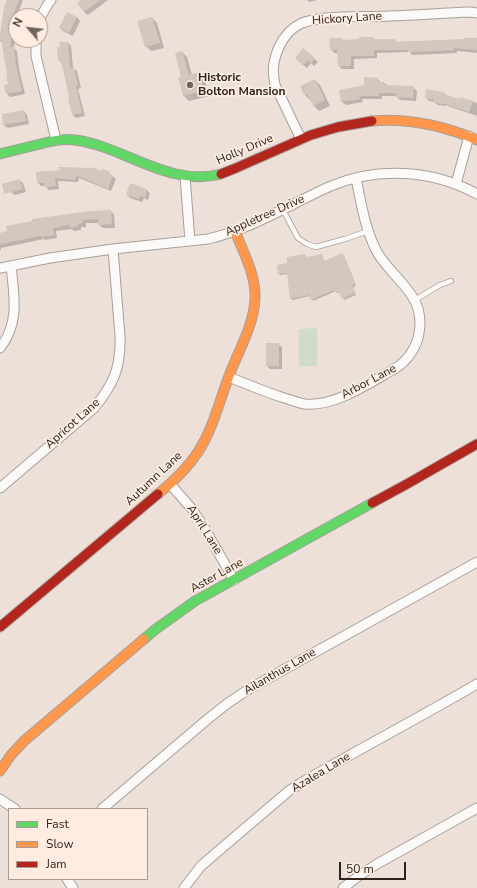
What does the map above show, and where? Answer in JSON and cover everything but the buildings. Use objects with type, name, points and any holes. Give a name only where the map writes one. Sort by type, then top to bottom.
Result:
[{"type":"street","name":"Hickory Lane","points":[[301,139],[275,85],[273,76],[274,57],[282,40],[292,29],[311,20],[336,17],[477,13]]},
{"type":"street","points":[[36,48],[36,56],[56,140]]},
{"type":"street","name":"Holly Drive","points":[[0,154],[56,140],[76,140],[91,143],[175,174],[203,177],[218,175],[242,167],[301,139],[331,129],[360,123],[376,121],[402,121],[437,126],[473,138]]},
{"type":"street","points":[[456,184],[473,138]]},
{"type":"street","name":"Appletree Drive","points":[[0,268],[50,258],[113,249],[208,239],[224,235],[283,210],[331,186],[369,175],[394,173],[415,174],[456,184],[477,194]]},
{"type":"street","points":[[185,176],[190,241]]},
{"type":"street","name":"Arbor Lane","points":[[229,377],[294,401],[305,404],[318,404],[350,394],[396,368],[409,356],[415,347],[421,324],[415,300],[384,262],[378,252],[368,231],[356,178]]},
{"type":"street","name":"Autumn Lane","points":[[0,627],[170,484],[192,461],[202,446],[253,313],[255,298],[254,286],[250,270],[234,232]]},
{"type":"street","name":"Apricot Lane","points":[[0,488],[94,408],[104,396],[115,376],[120,350],[120,336],[113,249]]},
{"type":"street","points":[[0,348],[6,341],[11,331],[14,315],[11,266]]},
{"type":"street","name":"Aster Lane","points":[[0,771],[13,752],[24,741],[156,629],[179,612],[477,444]]},
{"type":"street","name":"April Lane","points":[[170,484],[192,509],[234,580]]},
{"type":"street","name":"Ailanthus Lane","points":[[103,808],[209,718],[249,689],[477,562]]},
{"type":"street","name":"Azalea Lane","points":[[184,888],[201,866],[300,783],[477,684]]},
{"type":"street","points":[[0,799],[14,808]]},
{"type":"street","points":[[343,888],[377,864],[477,808]]},
{"type":"lane","points":[[283,210],[298,238],[306,244],[316,247],[368,231]]},
{"type":"lane","points":[[415,300],[450,281]]},
{"type":"green space","points":[[317,328],[317,366],[299,366],[299,329]]},
{"type":"traffic: fast","points":[[0,154],[60,140],[75,140],[111,150],[165,171],[202,177],[221,174]]},
{"type":"traffic: fast","points":[[144,639],[195,601],[372,503]]},
{"type":"traffic: slow","points":[[372,121],[385,120],[426,124],[477,140]]},
{"type":"traffic: slow","points":[[158,494],[184,470],[194,458],[203,443],[212,425],[229,376],[252,318],[255,289],[251,272],[235,231]]},
{"type":"traffic: slow","points":[[0,771],[11,755],[24,741],[144,639]]},
{"type":"traffic: jam","points":[[221,174],[311,135],[338,127],[372,121]]},
{"type":"traffic: jam","points":[[372,503],[477,444]]},
{"type":"traffic: jam","points":[[0,627],[158,494]]},
{"type":"place","name":"Historic Bolton Mansion","points":[[190,85]]}]
